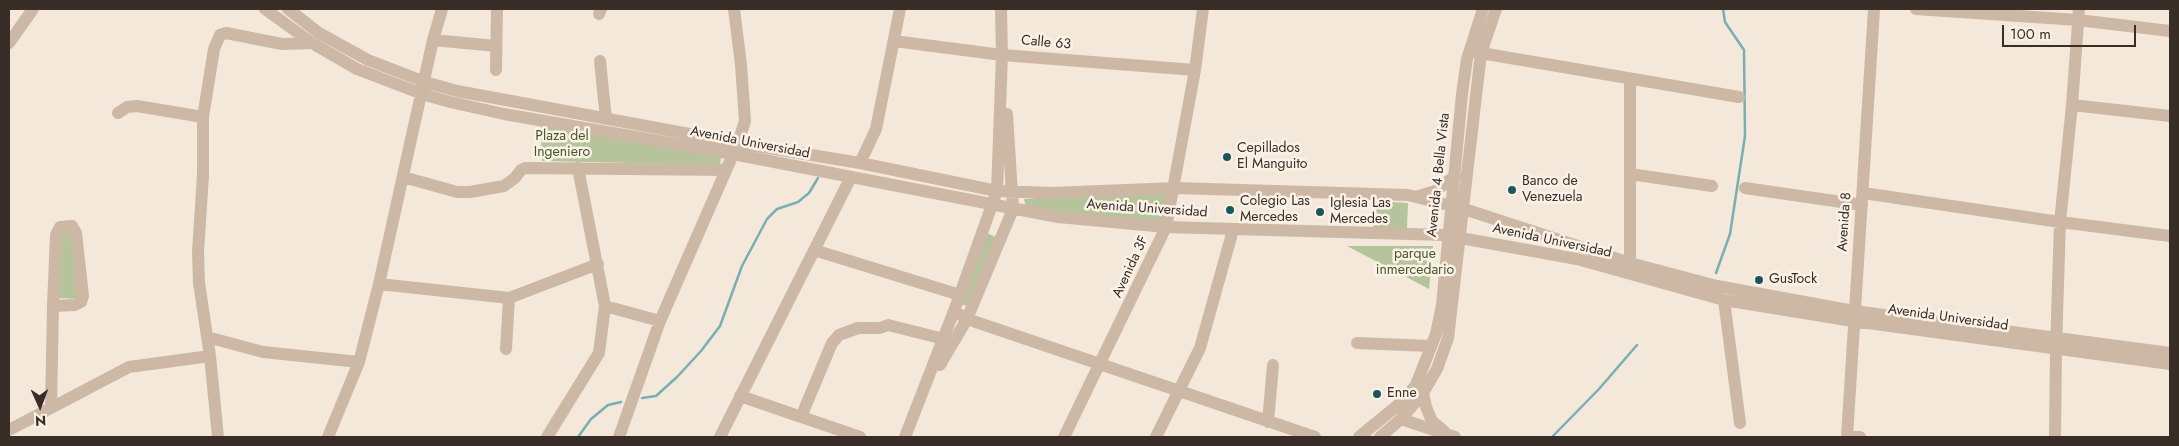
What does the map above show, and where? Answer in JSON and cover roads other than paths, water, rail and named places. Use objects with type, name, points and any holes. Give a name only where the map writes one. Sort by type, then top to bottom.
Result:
[{"type":"street","points":[[9,43],[33,9]]},
{"type":"street","name":"Avenida Universidad","points":[[265,9],[312,43],[357,69],[504,114],[735,149],[860,163],[997,191],[1052,194],[1175,188],[1408,196],[1458,208],[1630,263],[1717,286],[1854,316]]},
{"type":"street","points":[[328,437],[359,362],[379,284],[433,40],[442,9]]},
{"type":"street","points":[[496,70],[497,9]]},
{"type":"street","points":[[619,437],[660,321],[735,149],[746,113],[734,9]]},
{"type":"street","points":[[860,163],[876,129],[900,9]]},
{"type":"street","points":[[905,437],[944,339],[997,191],[1002,9]]},
{"type":"street","name":"Avenida 3F","points":[[1064,437],[1101,365],[1166,227],[1175,188],[1195,70],[1203,9]]},
{"type":"street","name":"Avenida 4 Bella Vista","points":[[1359,437],[1403,401],[1416,385],[1431,346],[1442,305],[1454,237],[1475,52],[1483,9]]},
{"type":"street","name":"Avenida 4 Bella Vista","points":[[1458,208],[1455,176],[1462,94],[1475,52],[1496,9]]},
{"type":"street","name":"Avenida 8","points":[[1847,437],[1874,9]]},
{"type":"street","points":[[1916,9],[2078,14],[2170,31]]},
{"type":"street","name":"Avenida Universidad","points":[[292,10],[319,33],[423,88],[457,92],[606,119],[851,177],[1058,217],[1166,227],[1454,237],[1577,260],[1724,300],[2056,343],[2170,353]]},
{"type":"street","points":[[2055,437],[2060,222],[2072,105],[2078,14]]},
{"type":"street","points":[[218,437],[210,356],[199,283],[198,260],[203,175],[203,117],[214,49],[220,35],[234,33],[282,44],[312,43]]},
{"type":"street","points":[[433,40],[496,46]]},
{"type":"street","name":"Calle 63","points":[[894,41],[1002,55],[1195,70]]},
{"type":"street","points":[[1475,52],[1630,80],[1739,97]]},
{"type":"street","points":[[919,402],[967,319],[1013,208],[1002,55]]},
{"type":"street","points":[[600,62],[606,119]]},
{"type":"street","points":[[1630,80],[1630,263]]},
{"type":"street","points":[[2072,105],[2170,116]]},
{"type":"street","points":[[118,113],[127,107],[137,106],[203,117]]},
{"type":"street","points":[[403,177],[457,192],[470,192],[504,186],[525,168],[726,170]]},
{"type":"street","points":[[547,437],[599,353],[605,306],[578,168]]},
{"type":"street","points":[[1630,174],[1712,186]]},
{"type":"street","points":[[1415,198],[1435,191],[1455,176]]},
{"type":"street","points":[[720,437],[851,177]]},
{"type":"street","points":[[1745,188],[1862,199],[2170,236]]},
{"type":"street","points":[[51,408],[53,306],[56,235],[60,227],[72,226],[76,233],[83,296],[81,302],[75,305],[53,306]]},
{"type":"street","points":[[1156,437],[1200,348],[1233,230]]},
{"type":"street","name":"Avenida 4 Bella Vista","points":[[1380,437],[1402,419],[1423,393],[1438,369],[1448,338],[1454,237]]},
{"type":"street","points":[[814,250],[960,295]]},
{"type":"street","points":[[379,284],[508,298],[598,264]]},
{"type":"street","points":[[506,349],[508,298]]},
{"type":"street","points":[[1724,300],[1740,423]]},
{"type":"street","points":[[605,306],[660,321]]},
{"type":"street","points":[[954,311],[967,319],[1177,392],[1315,437]]},
{"type":"street","points":[[801,417],[832,343],[839,336],[858,328],[888,326],[944,339]]},
{"type":"street","points":[[207,337],[263,352],[359,362]]},
{"type":"street","points":[[1356,343],[1431,346]]},
{"type":"street","name":"Avenida Universidad","points":[[2056,343],[2170,364]]},
{"type":"street","points":[[9,430],[129,367],[210,356]]},
{"type":"street","points":[[1268,422],[1273,365]]},
{"type":"street","points":[[1423,393],[1432,421],[1451,436]]},
{"type":"street","points":[[740,396],[860,437]]},
{"type":"street","points":[[1402,419],[1451,436]]},
{"type":"street","points":[[1847,437],[1860,437]]},
{"type":"waterway","points":[[1716,273],[1730,234],[1745,136],[1744,50],[1725,22],[1723,9]]},
{"type":"waterway","points":[[642,398],[656,396],[701,351],[720,326],[742,266],[767,219],[777,209],[798,202],[809,193],[818,178]]},
{"type":"waterway","points":[[1552,437],[1599,389],[1637,345]]},
{"type":"waterway","points":[[578,437],[591,419],[608,405],[621,402]]},
{"type":"place","name":"Cepillados El Manguito","points":[[1227,157]]},
{"type":"place","name":"Banco de Venezuela","points":[[1512,190]]},
{"type":"place","name":"Colegio Las Mercedes","points":[[1230,210]]},
{"type":"place","name":"Iglesia Las Mercedes","points":[[1320,212]]},
{"type":"place","name":"GusTock","points":[[1759,280]]},
{"type":"place","name":"Enne","points":[[1377,394]]},
{"type":"park label","name":"Plaza del Ingeniero","points":[[562,146]]},
{"type":"park label","name":"parque inmercedario","points":[[1415,264]]}]
